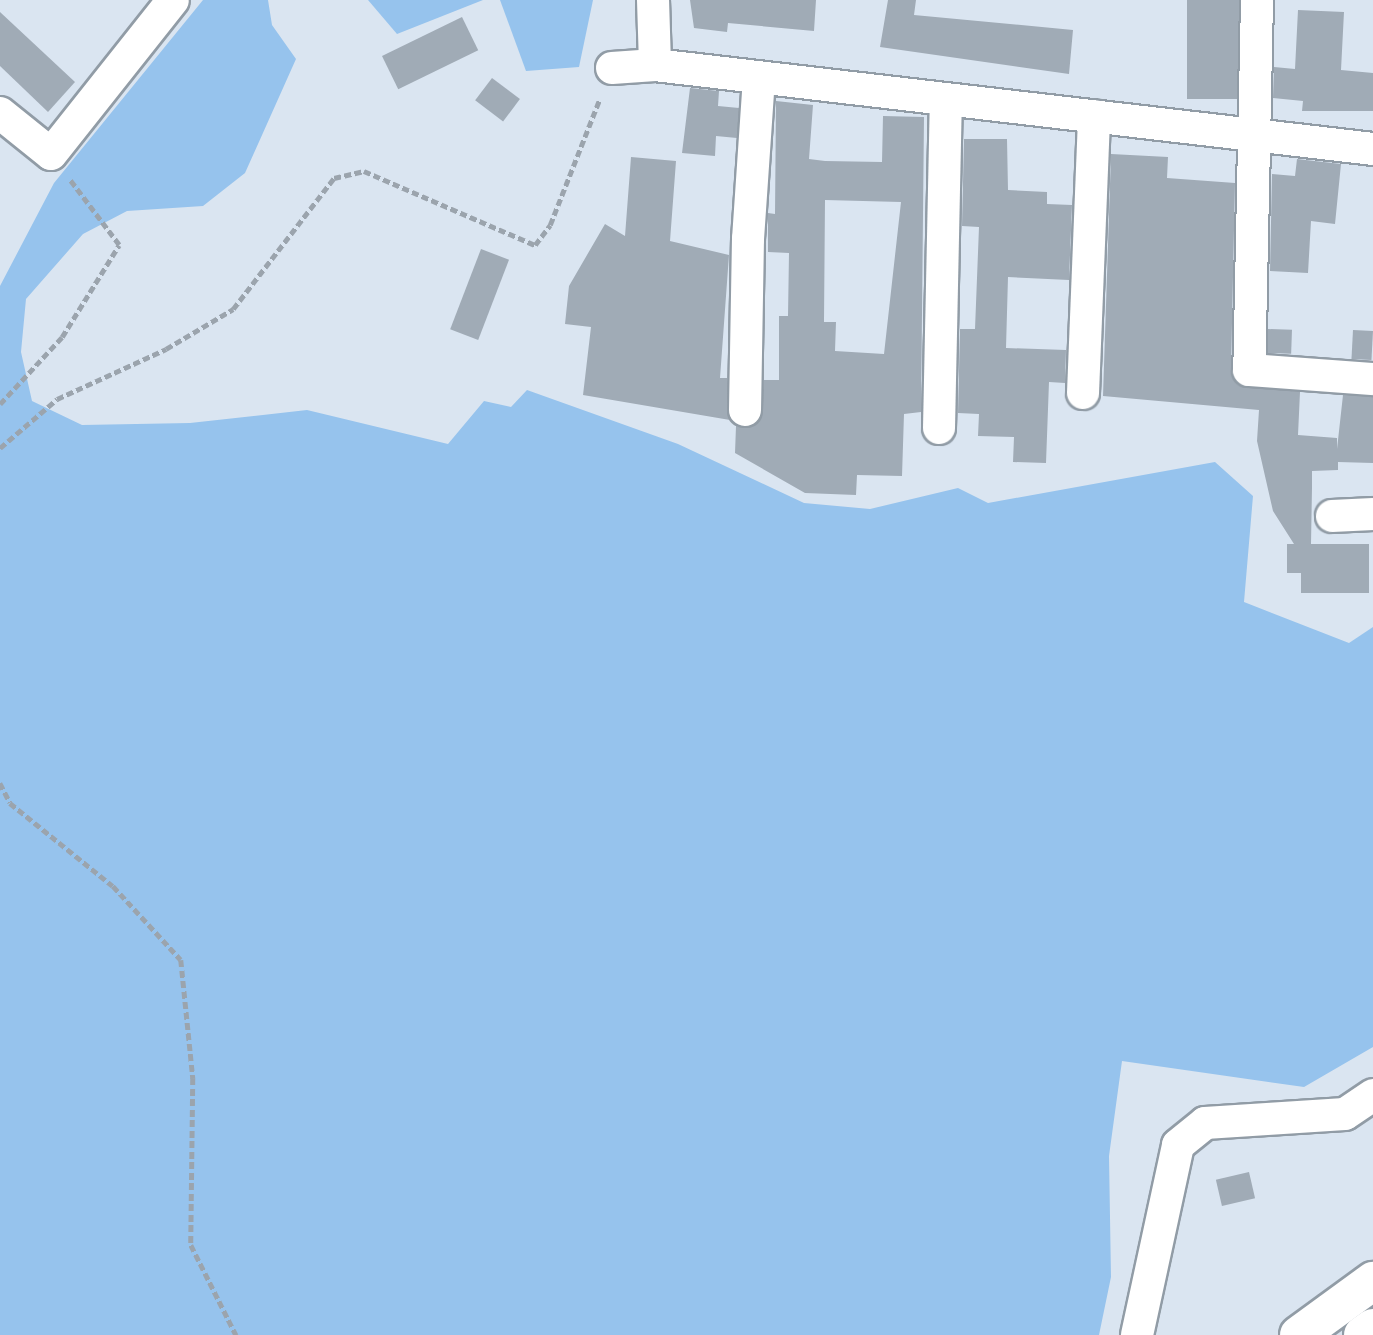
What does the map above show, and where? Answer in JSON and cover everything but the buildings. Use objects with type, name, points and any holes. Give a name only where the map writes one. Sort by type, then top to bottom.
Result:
[{"type":"main road","points":[[1300,1335],[1373,1281]]},
{"type":"main road","points":[[1363,1335],[1373,1328]]},
{"type":"street","points":[[0,113],[51,154],[173,0]]},
{"type":"street","points":[[653,0],[655,65]]},
{"type":"street","points":[[1257,0],[1250,370],[1373,379]]},
{"type":"street","points":[[612,68],[655,65],[946,102],[1094,116],[1373,149]]},
{"type":"street","points":[[745,410],[748,239],[760,78]]},
{"type":"street","points":[[939,428],[946,102]]},
{"type":"street","points":[[1083,393],[1094,116]]},
{"type":"street","points":[[1332,516],[1373,514]]},
{"type":"street","points":[[1137,1335],[1178,1145],[1205,1123],[1345,1114],[1373,1095]]},
{"type":"path","points":[[0,447],[57,400],[166,349],[233,309],[334,178],[364,171],[535,245],[550,225],[612,68]]},
{"type":"path","points":[[0,404],[62,337],[119,245],[51,154]]},
{"type":"path","points":[[0,783],[10,803],[113,886],[181,960],[194,1078],[191,1245],[236,1335]]},
{"type":"shaded area","points":[[203,0],[268,0],[272,25],[296,59],[245,173],[203,206],[127,211],[83,234],[26,299],[21,352],[32,401],[82,425],[190,423],[307,410],[448,444],[484,401],[511,407],[527,390],[678,444],[804,503],[870,509],[958,488],[988,503],[1215,462],[1253,496],[1244,602],[1349,643],[1373,627],[1373,1047],[1304,1087],[1122,1061],[1109,1156],[1111,1277],[1099,1335],[0,1335],[0,286],[54,183]]},
{"type":"shaded area","points":[[368,0],[483,0],[397,34]]},
{"type":"shaded area","points":[[500,0],[593,0],[579,67],[526,71]]}]
